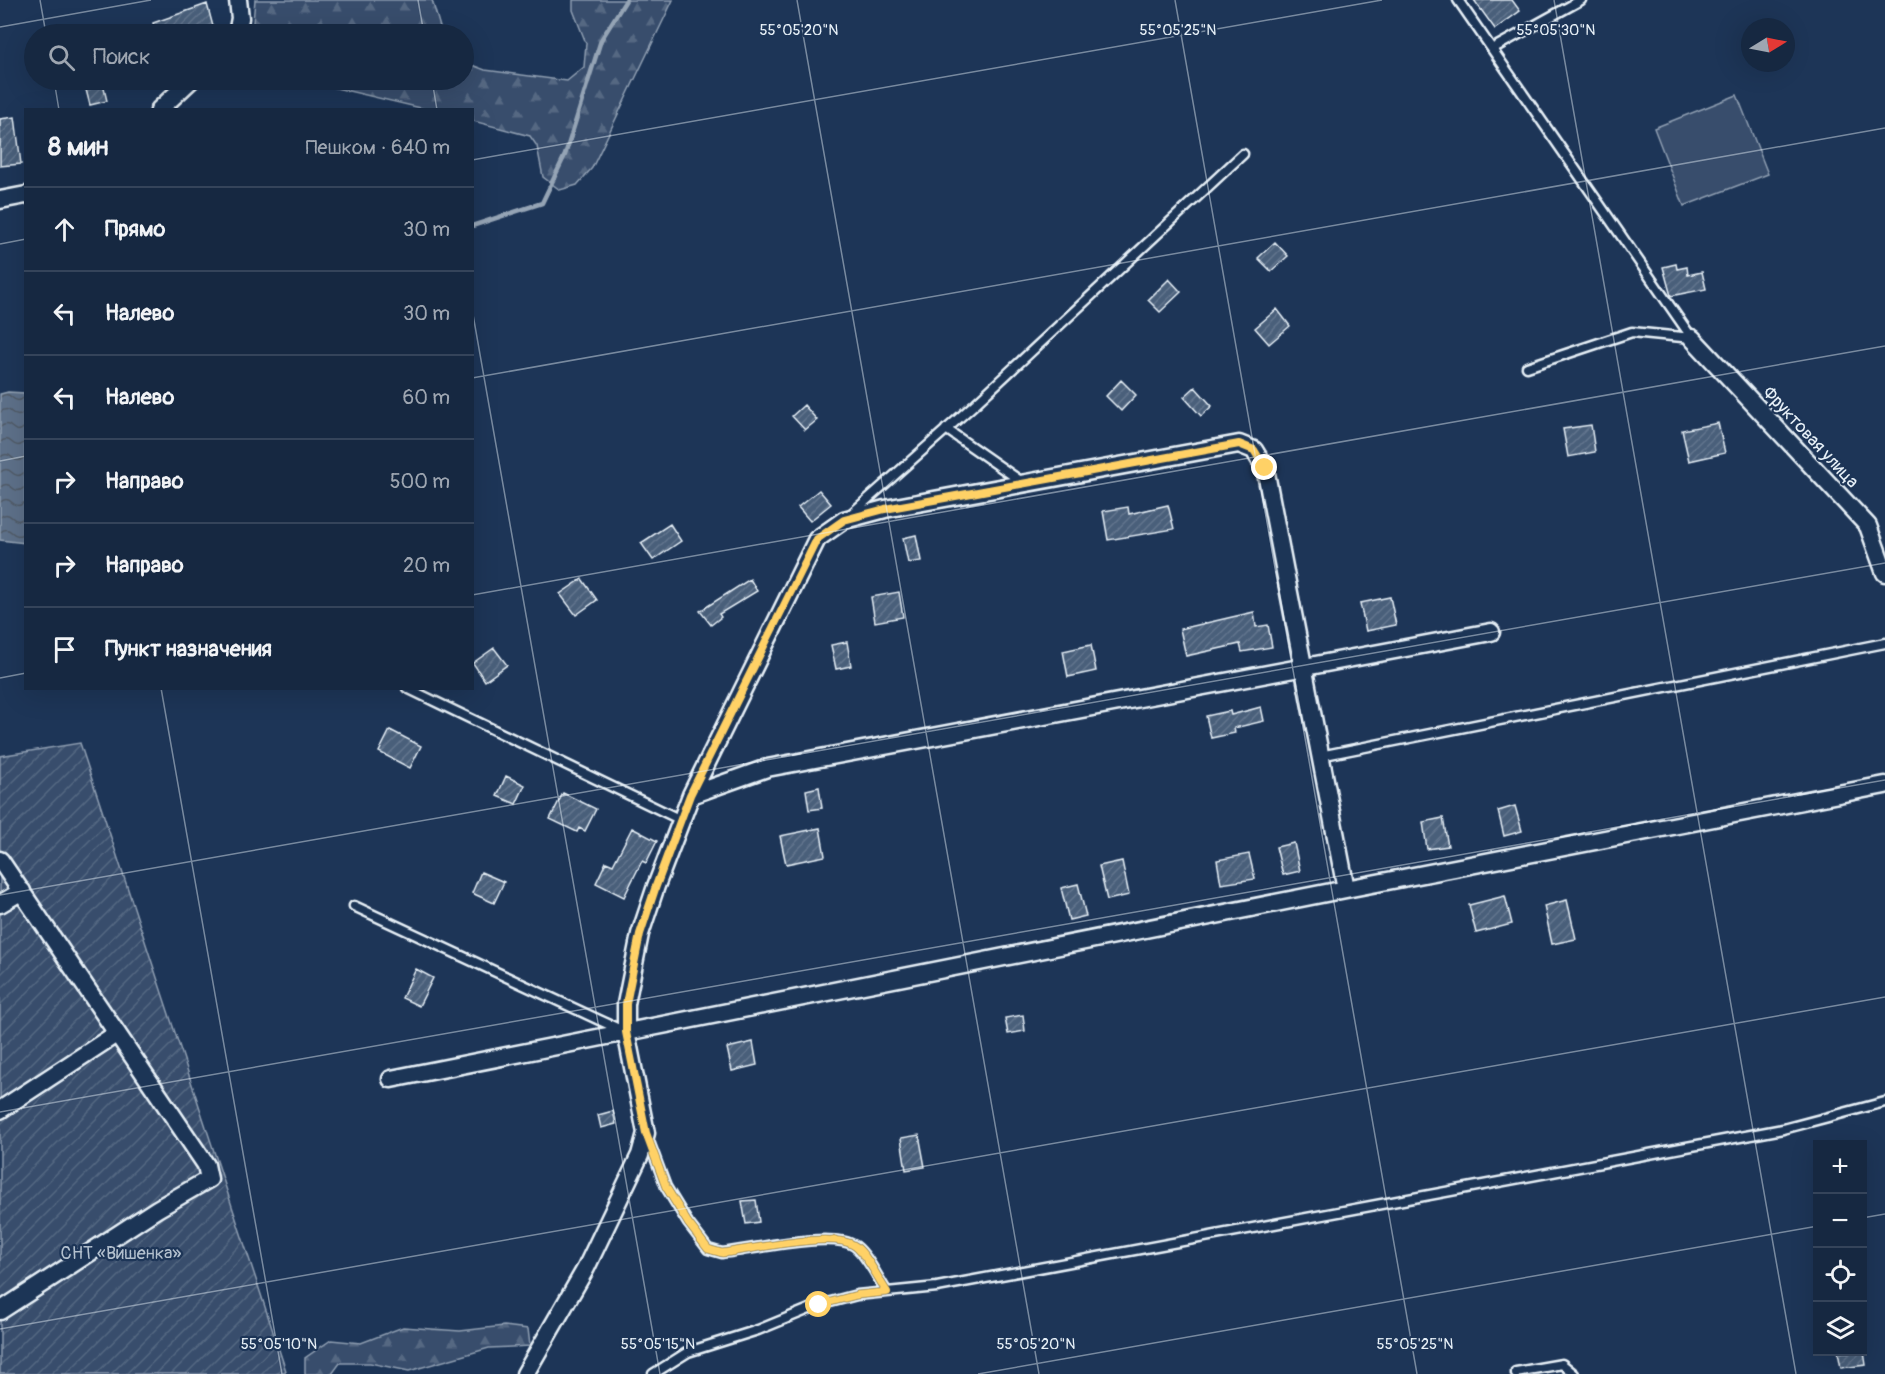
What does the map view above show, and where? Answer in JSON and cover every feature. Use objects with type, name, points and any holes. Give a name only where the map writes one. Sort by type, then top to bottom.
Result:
[{"type":"street","points":[[238,0],[239,24]]},
{"type":"street","points":[[161,108],[180,90]]},
{"type":"street","points":[[0,200],[24,195]]},
{"type":"street","name":"Фруктовая улица","points":[[1692,338],[1868,526],[1885,573]]},
{"type":"street","points":[[525,1374],[586,1268],[640,1155],[646,1133],[626,1032],[626,1004],[640,934],[690,795],[817,539],[844,520],[885,509],[1239,444],[1254,450],[1265,468],[1346,889]]},
{"type":"street","points":[[690,795],[767,768],[1491,632]]},
{"type":"street","points":[[391,1079],[1346,889],[1885,785]]},
{"type":"street","points":[[0,860],[206,1165],[209,1179],[157,1209],[0,1311]]},
{"type":"street","points":[[0,904],[22,891]]},
{"type":"street","points":[[0,1110],[116,1034]]},
{"type":"lane","points":[[1458,0],[1692,338]]},
{"type":"lane","points":[[1492,49],[1581,0]]},
{"type":"lane","points":[[844,520],[946,429],[1243,154]]},
{"type":"lane","points":[[1527,368],[1632,332],[1692,338]]},
{"type":"lane","points":[[946,429],[1024,484]]},
{"type":"lane","points":[[1320,756],[1885,643]]},
{"type":"lane","points":[[411,690],[681,820]]},
{"type":"lane","points":[[354,906],[626,1032]]},
{"type":"lane","points":[[653,1374],[688,1353],[758,1330],[819,1305],[857,1295],[937,1287],[1784,1129],[1885,1102]]},
{"type":"lane","points":[[646,1133],[666,1187],[688,1223],[708,1249],[722,1253],[823,1240],[846,1241],[858,1248],[887,1292]]},
{"type":"lane","points":[[1516,1374],[1516,1372],[1562,1364],[1574,1374]]},
{"type":"green space","points":[[255,0],[432,0],[439,24],[253,24]]},
{"type":"green space","points":[[573,0],[673,0],[592,168],[577,185],[560,190],[543,177],[537,146],[530,136],[474,121],[474,108],[421,108],[345,90],[474,90],[474,66],[485,70],[567,81],[584,67],[586,43],[573,10]]},
{"type":"green space","points":[[1737,95],[1768,174],[1684,206],[1654,128]]},
{"type":"green space","name":"СНТ «Вишенка»","points":[[80,743],[286,1371],[278,1374],[0,1374],[0,756]]},
{"type":"green space","points":[[504,1326],[528,1329],[530,1346],[489,1348],[409,1371],[370,1363],[340,1363],[332,1374],[305,1374],[305,1358],[331,1340],[361,1343],[403,1327],[460,1331]]},
{"type":"water","points":[[24,393],[24,543],[0,540],[0,394]]},
{"type":"building","points":[[1474,0],[1512,0],[1520,11],[1495,29]]},
{"type":"building","points":[[207,4],[212,24],[153,24]]},
{"type":"building","points":[[86,90],[104,90],[107,101],[90,105]]},
{"type":"building","points":[[15,117],[21,164],[0,166],[0,119]]},
{"type":"building","points":[[1275,242],[1288,256],[1271,271],[1258,258]]},
{"type":"building","points":[[1676,264],[1677,269],[1687,267],[1688,275],[1702,272],[1706,289],[1671,296],[1663,267]]},
{"type":"building","points":[[1169,279],[1181,292],[1160,312],[1148,300]]},
{"type":"building","points":[[1277,309],[1290,326],[1269,344],[1255,328]]},
{"type":"building","points":[[1121,380],[1136,395],[1121,411],[1106,396]]},
{"type":"building","points":[[1195,387],[1212,406],[1201,416],[1184,397]]},
{"type":"building","points":[[804,405],[817,420],[805,430],[792,416]]},
{"type":"building","points":[[1718,423],[1725,453],[1689,461],[1682,430]]},
{"type":"building","points":[[1591,425],[1595,452],[1568,457],[1563,429]]},
{"type":"building","points":[[819,490],[831,504],[810,521],[798,507]]},
{"type":"building","points":[[1168,505],[1174,529],[1108,540],[1103,511],[1128,507],[1129,514]]},
{"type":"building","points":[[670,524],[681,541],[653,560],[641,543]]},
{"type":"building","points":[[916,535],[921,561],[908,563],[903,538]]},
{"type":"building","points":[[582,579],[597,600],[576,615],[560,594]]},
{"type":"building","points":[[750,579],[757,591],[719,614],[721,617],[711,625],[700,611]]},
{"type":"building","points":[[899,592],[903,617],[875,622],[871,597]]},
{"type":"building","points":[[1390,597],[1396,625],[1366,631],[1360,603]]},
{"type":"building","points":[[1254,612],[1256,627],[1268,625],[1272,647],[1242,652],[1240,644],[1186,656],[1180,629]]},
{"type":"building","points":[[847,642],[851,666],[836,669],[831,645]]},
{"type":"building","points":[[1091,645],[1096,671],[1068,677],[1063,651]]},
{"type":"building","points":[[494,648],[507,665],[485,681],[474,662]]},
{"type":"building","points":[[1261,707],[1264,721],[1234,728],[1235,733],[1211,738],[1206,716],[1230,711],[1231,715]]},
{"type":"building","points":[[390,730],[421,746],[410,768],[379,752]]},
{"type":"building","points":[[506,776],[525,785],[516,804],[497,796]]},
{"type":"building","points":[[819,787],[822,808],[809,810],[806,790]]},
{"type":"building","points":[[563,793],[596,809],[585,831],[579,828],[577,832],[550,819]]},
{"type":"building","points":[[1515,806],[1522,831],[1504,836],[1498,811]]},
{"type":"building","points":[[1443,818],[1448,846],[1427,849],[1423,822]]},
{"type":"building","points":[[632,828],[657,841],[646,863],[642,861],[624,897],[596,883],[606,862],[613,865]]},
{"type":"building","points":[[820,828],[825,856],[786,864],[780,836]]},
{"type":"building","points":[[1294,843],[1300,871],[1283,875],[1276,847]]},
{"type":"building","points":[[1249,854],[1255,879],[1221,884],[1217,860]]},
{"type":"building","points":[[1122,861],[1129,895],[1107,900],[1099,866]]},
{"type":"building","points":[[481,872],[504,882],[494,903],[472,893]]},
{"type":"building","points":[[1078,884],[1086,916],[1069,920],[1061,888]]},
{"type":"building","points":[[1505,896],[1512,924],[1476,933],[1469,905]]},
{"type":"building","points":[[1567,900],[1576,939],[1552,944],[1544,906]]},
{"type":"building","points":[[416,969],[433,978],[419,1006],[402,998]]},
{"type":"building","points":[[1023,1015],[1025,1031],[1008,1034],[1005,1018]]},
{"type":"building","points":[[753,1042],[757,1065],[732,1071],[727,1048]]},
{"type":"building","points":[[613,1111],[616,1124],[601,1128],[598,1115]]},
{"type":"building","points":[[919,1135],[925,1167],[906,1170],[901,1138]]},
{"type":"building","points":[[756,1200],[759,1222],[746,1224],[742,1201]]},
{"type":"building","points":[[1839,1356],[1865,1356],[1866,1365],[1841,1368]]},
{"type":"waterway","points":[[474,225],[542,203],[565,155],[601,40],[626,0]]},
{"type":"route","points":[[819,1305],[857,1295],[887,1292],[858,1248],[846,1241],[823,1240],[722,1253],[708,1249],[688,1223],[666,1187],[646,1133],[626,1032],[626,1004],[640,934],[690,795],[747,676],[817,539],[844,520],[885,509],[1239,444],[1254,450],[1265,468]]}]
